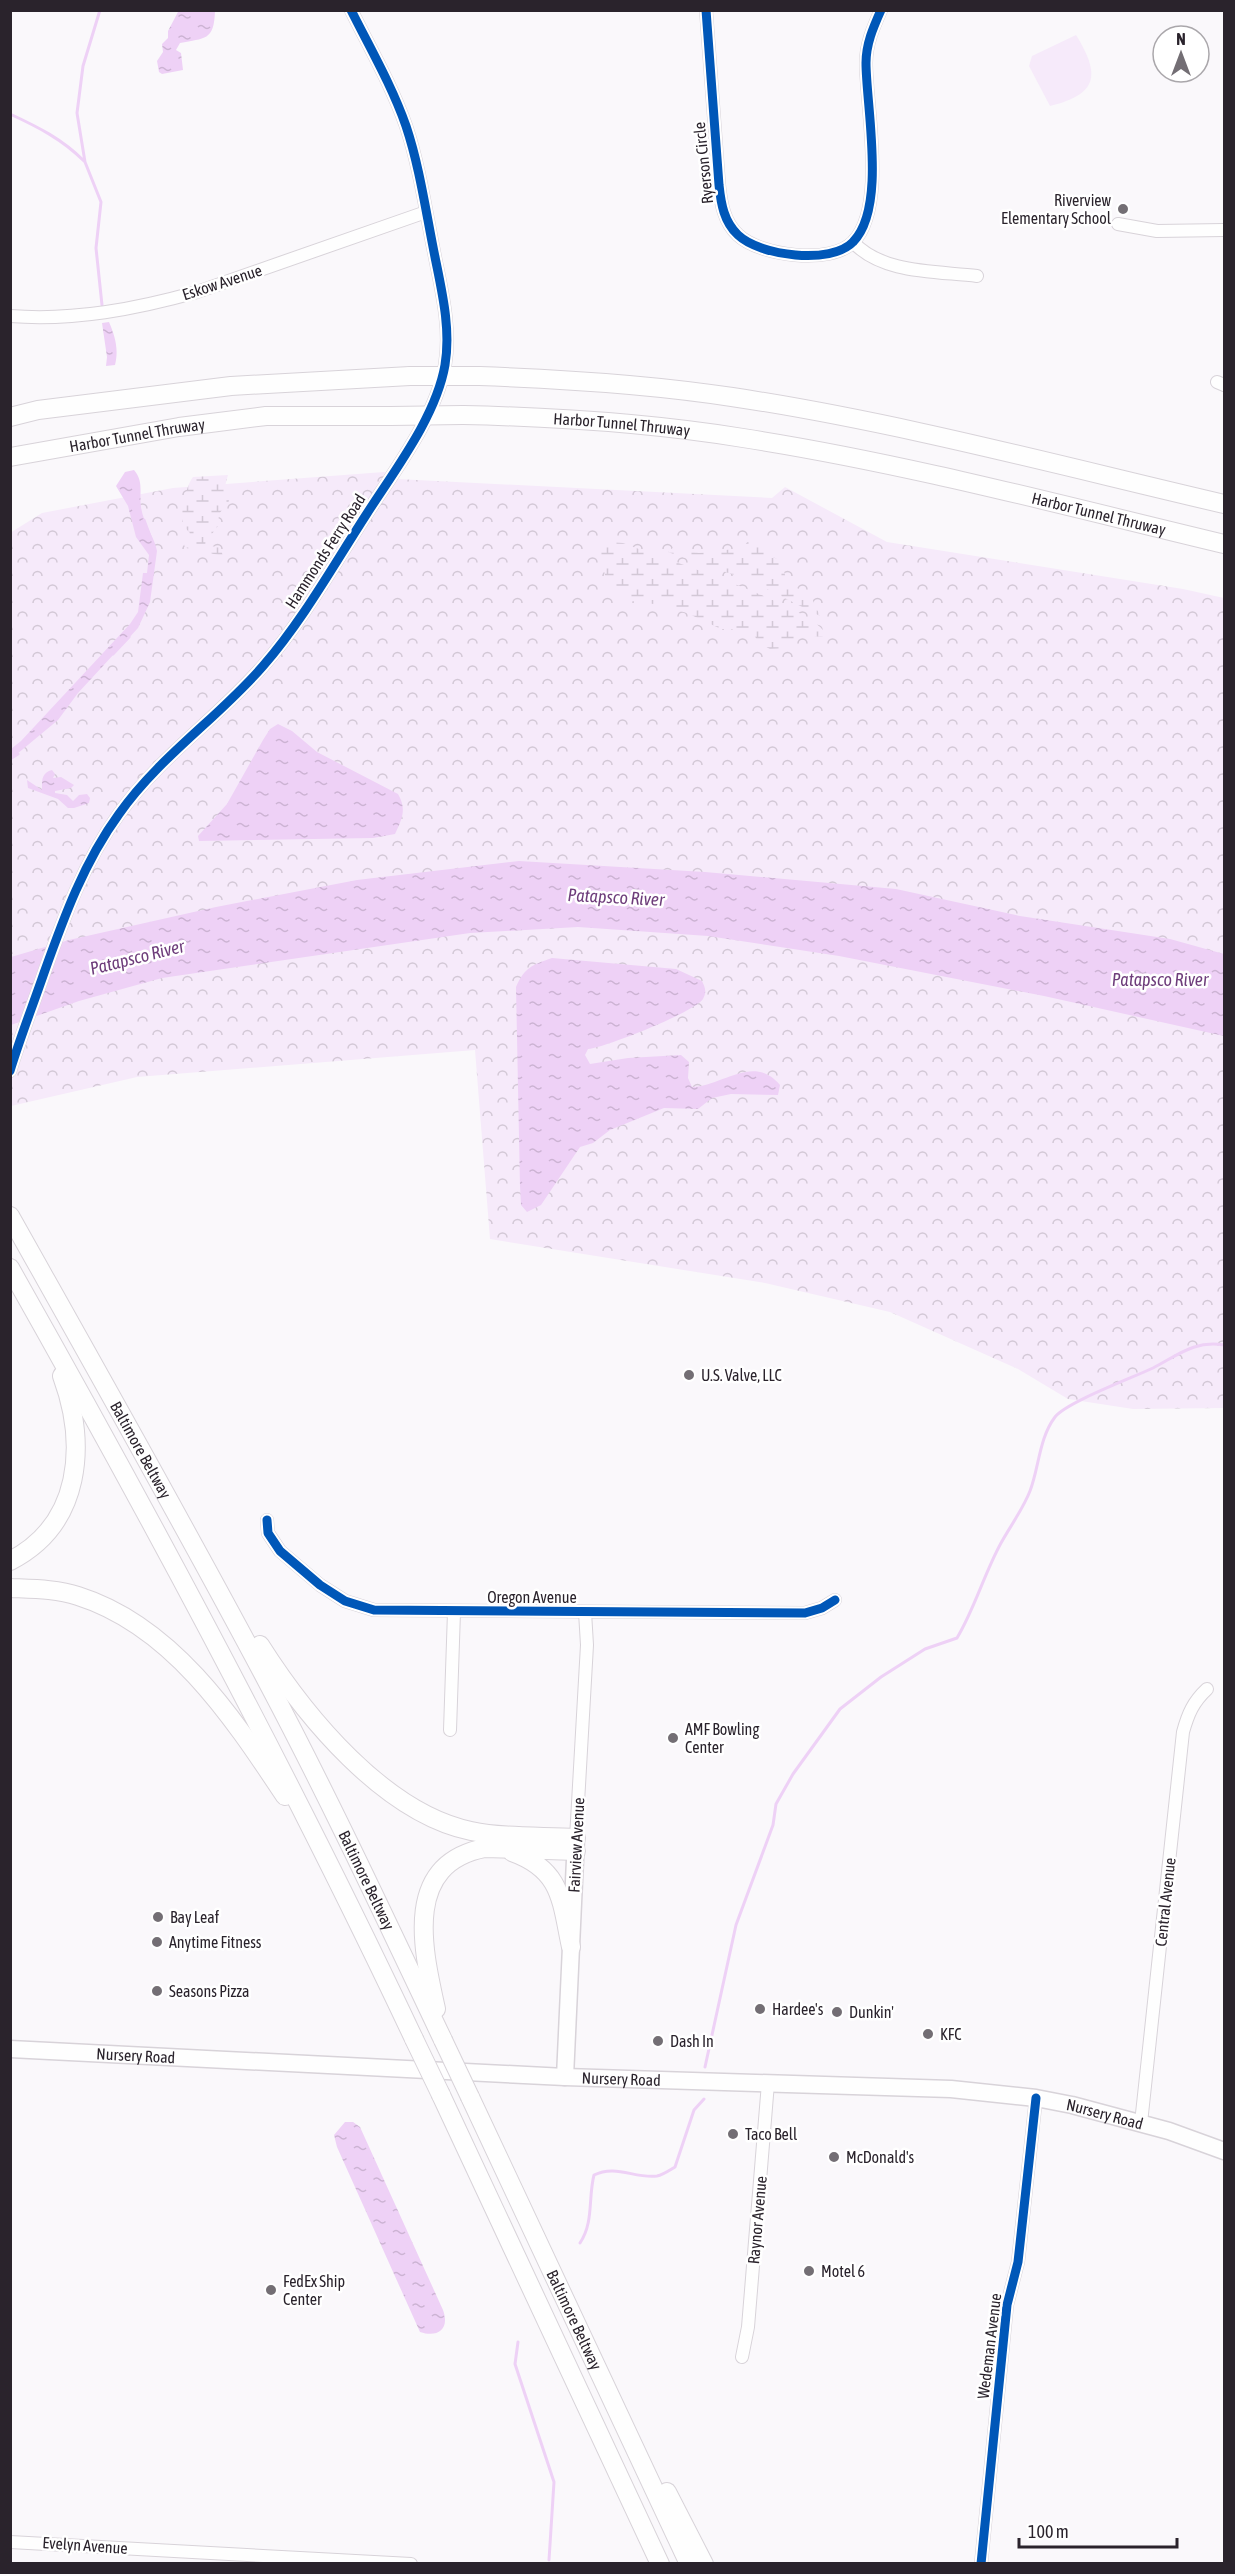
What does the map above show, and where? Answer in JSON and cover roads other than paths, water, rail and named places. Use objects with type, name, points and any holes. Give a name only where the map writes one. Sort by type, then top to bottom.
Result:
[{"type":"highway","points":[[10,404],[124,392],[410,376],[479,376],[631,385],[782,405],[937,436],[1224,504]]},
{"type":"highway","points":[[10,417],[38,410],[231,386]]},
{"type":"highway","name":"Harbor Tunnel Thruway","points":[[10,457],[179,428],[266,416],[463,415],[597,421],[693,431],[785,445],[894,466],[1224,544]]},
{"type":"highway","name":"Baltimore Beltway","points":[[10,1216],[188,1532],[320,1784],[689,2564]]},
{"type":"highway","name":"Baltimore Beltway","points":[[10,1268],[239,1684],[330,1864],[441,2095],[660,2564]]},
{"type":"highway","points":[[10,1561],[38,1543],[55,1524],[74,1479],[77,1456],[72,1412],[65,1383],[45,1329]]},
{"type":"highway","points":[[188,1532],[291,1692],[382,1786],[424,1815],[472,1831],[576,1844]]},
{"type":"highway","points":[[10,1588],[35,1589],[78,1596],[114,1612],[161,1644],[203,1684],[236,1722],[330,1864]]},
{"type":"highway","points":[[443,2040],[423,1940],[426,1899],[433,1882],[445,1867],[471,1851],[499,1847],[576,1844]]},
{"type":"highway","points":[[499,1847],[526,1857],[548,1873],[559,1893],[571,1947]]},
{"type":"highway","points":[[603,2381],[682,2519],[704,2564]]},
{"type":"highway","points":[[639,2519],[652,2564]]},
{"type":"main road","name":"Fairview Avenue","points":[[565,2077],[576,1844]]},
{"type":"main road","name":"Nursery Road","points":[[10,2049],[565,2077],[951,2089],[1036,2098],[1141,2123],[1224,2151]]},
{"type":"street","name":"Hammonds Ferry Road","points":[[10,1071],[66,913],[90,860],[117,816],[134,793],[171,754],[240,691],[283,642],[309,605],[428,415],[443,374],[447,329],[412,149],[400,111],[351,10]]},
{"type":"street","name":"Ryerson Circle","points":[[706,10],[721,200],[729,224],[748,243],[760,248],[804,255],[829,254],[853,242]]},
{"type":"street","points":[[880,10],[869,39],[866,62],[872,146],[870,193],[863,224],[853,242],[864,255],[886,264],[977,276]]},
{"type":"street","name":"Eskow Avenue","points":[[10,316],[53,318],[93,314],[165,301],[197,292],[426,212]]},
{"type":"street","points":[[1118,224],[1157,231],[1224,230]]},
{"type":"street","name":"Oregon Avenue","points":[[267,1520],[268,1533],[280,1551],[320,1585],[345,1601],[374,1610],[805,1613],[822,1608],[835,1600]]},
{"type":"street","points":[[450,1730],[454,1612]]},
{"type":"street","name":"Fairview Avenue","points":[[576,1844],[587,1645],[585,1612]]},
{"type":"street","name":"Central Avenue","points":[[1141,2123],[1183,1732],[1188,1712],[1195,1700],[1207,1689]]},
{"type":"street","name":"Raynor Avenue","points":[[742,2357],[748,2327],[768,2083]]},
{"type":"street","name":"Wedeman Avenue","points":[[981,2564],[1007,2305],[1018,2262],[1036,2098]]},
{"type":"street","name":"Evelyn Avenue","points":[[10,2542],[411,2564]]},
{"type":"street","points":[[163,2564],[166,2550]]},
{"type":"water","points":[[179,10],[215,11],[213,28],[202,39],[180,43],[176,50],[181,53],[183,70],[162,74],[159,72],[157,61],[163,52],[162,44],[168,38],[168,31]]},
{"type":"water","points":[[109,322],[115,338],[117,354],[115,365],[106,366],[107,357],[102,323]]},
{"type":"water","points":[[134,470],[140,483],[142,513],[157,551],[150,602],[138,628],[78,693],[58,720],[11,759],[11,749],[130,624],[138,612],[143,573],[147,573],[149,555],[136,537],[128,506],[116,486],[125,472]]},
{"type":"water","points":[[278,724],[292,731],[317,752],[398,794],[402,804],[402,814],[395,834],[373,838],[199,841],[198,836],[227,804],[270,729]]},
{"type":"water","points":[[52,770],[55,774],[53,778],[61,777],[74,785],[71,788],[55,791],[55,793],[67,795],[73,801],[79,795],[87,794],[90,798],[89,803],[68,808],[58,799],[28,788],[27,780],[42,790],[44,775]]},
{"type":"water","name":"Patapsco River","points":[[519,861],[705,872],[896,889],[1020,916],[1170,939],[1224,954],[1224,1036],[1044,996],[839,956],[708,936],[578,927],[470,933],[162,978],[79,1001],[11,1025],[11,957],[69,940],[216,907],[357,880]]},
{"type":"water","points":[[552,958],[676,969],[702,981],[704,985],[703,999],[684,1012],[629,1036],[588,1049],[585,1055],[590,1064],[628,1058],[681,1055],[689,1062],[688,1078],[692,1087],[703,1086],[737,1074],[759,1072],[770,1076],[780,1085],[778,1095],[731,1094],[712,1098],[698,1109],[664,1108],[610,1130],[593,1143],[580,1147],[541,1205],[527,1212],[521,1205],[520,1186],[516,987],[530,968]]},
{"type":"water","points":[[345,2122],[353,2122],[360,2127],[443,2310],[444,2327],[437,2333],[420,2332],[337,2147],[334,2135]]},
{"type":"waterway","points":[[100,10],[83,66],[77,113],[85,162],[101,202],[96,248],[102,305]]},
{"type":"waterway","points":[[10,114],[49,134],[84,161]]},
{"type":"waterway","points":[[144,520],[151,539]]},
{"type":"waterway","points":[[113,654],[129,637]]},
{"type":"waterway","points":[[10,759],[18,754]]},
{"type":"waterway","points":[[705,2067],[736,1925],[773,1825],[776,1804],[793,1774],[840,1709],[881,1677],[925,1649],[957,1638],[995,1555],[1027,1498],[1046,1434],[1055,1417],[1072,1404],[1153,1368],[1187,1350],[1204,1345],[1224,1345]]},
{"type":"waterway","points":[[580,2243],[589,2218],[594,2175],[618,2171],[641,2176],[657,2176],[675,2167],[694,2110],[704,2099]]},
{"type":"waterway","points":[[518,2342],[515,2364],[554,2482],[549,2560]]},
{"type":"place","name":"Riverview Elementary School","points":[[1123,209]]},
{"type":"place","name":"U.S. Valve, LLC","points":[[689,1375]]},
{"type":"place","name":"AMF Bowling Center","points":[[673,1738]]},
{"type":"place","name":"Bay Leaf","points":[[158,1917]]},
{"type":"place","name":"Anytime Fitness","points":[[157,1942]]},
{"type":"place","name":"Seasons Pizza","points":[[157,1991]]},
{"type":"place","name":"Hardee's","points":[[760,2009]]},
{"type":"place","name":"Dunkin'","points":[[837,2012]]},
{"type":"place","name":"KFC","points":[[928,2034]]},
{"type":"place","name":"Dash In","points":[[658,2041]]},
{"type":"place","name":"Taco Bell","points":[[733,2134]]},
{"type":"place","name":"McDonald's","points":[[834,2157]]},
{"type":"place","name":"Motel 6","points":[[809,2271]]},
{"type":"place","name":"FedEx Ship Center","points":[[271,2290]]}]
